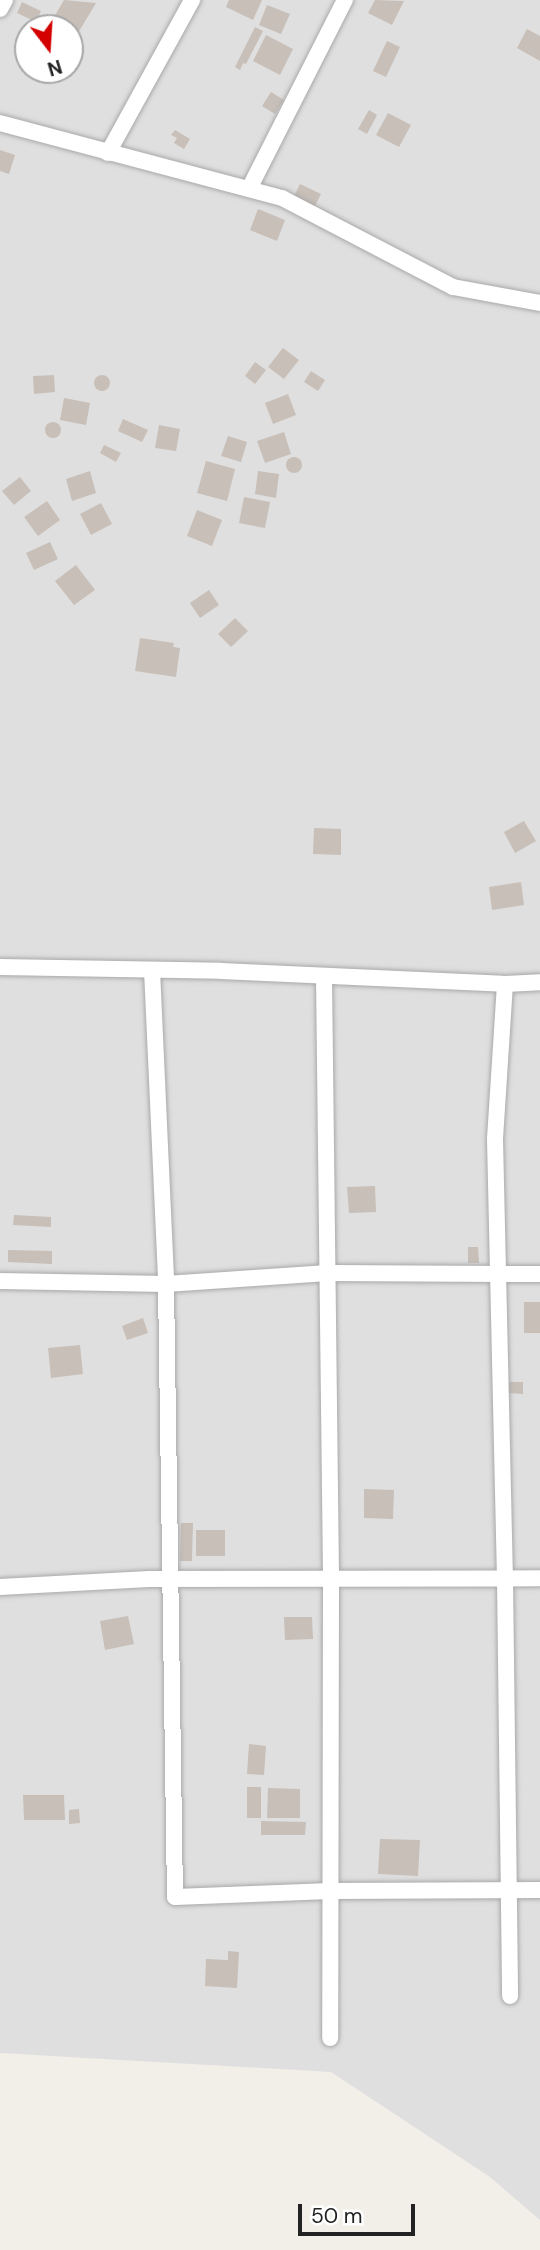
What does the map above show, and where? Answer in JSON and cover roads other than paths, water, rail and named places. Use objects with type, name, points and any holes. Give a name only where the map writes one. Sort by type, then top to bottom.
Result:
[{"type":"street","points":[[0,9],[5,0]]},
{"type":"street","points":[[108,153],[192,0]]},
{"type":"street","points":[[250,187],[345,0]]},
{"type":"street","points":[[0,123],[108,153],[250,187],[282,198],[453,287],[540,303]]},
{"type":"street","points":[[0,967],[152,970],[505,984],[540,982]]},
{"type":"street","points":[[152,970],[166,1284],[168,1580],[175,1897],[330,1891],[540,1890]]},
{"type":"street","points":[[324,977],[331,1580],[330,2038]]},
{"type":"street","points":[[505,984],[495,1139],[505,1578],[510,1996]]},
{"type":"street","points":[[0,1281],[166,1284],[328,1273],[540,1274]]},
{"type":"street","points":[[0,1587],[168,1580],[540,1578]]}]
